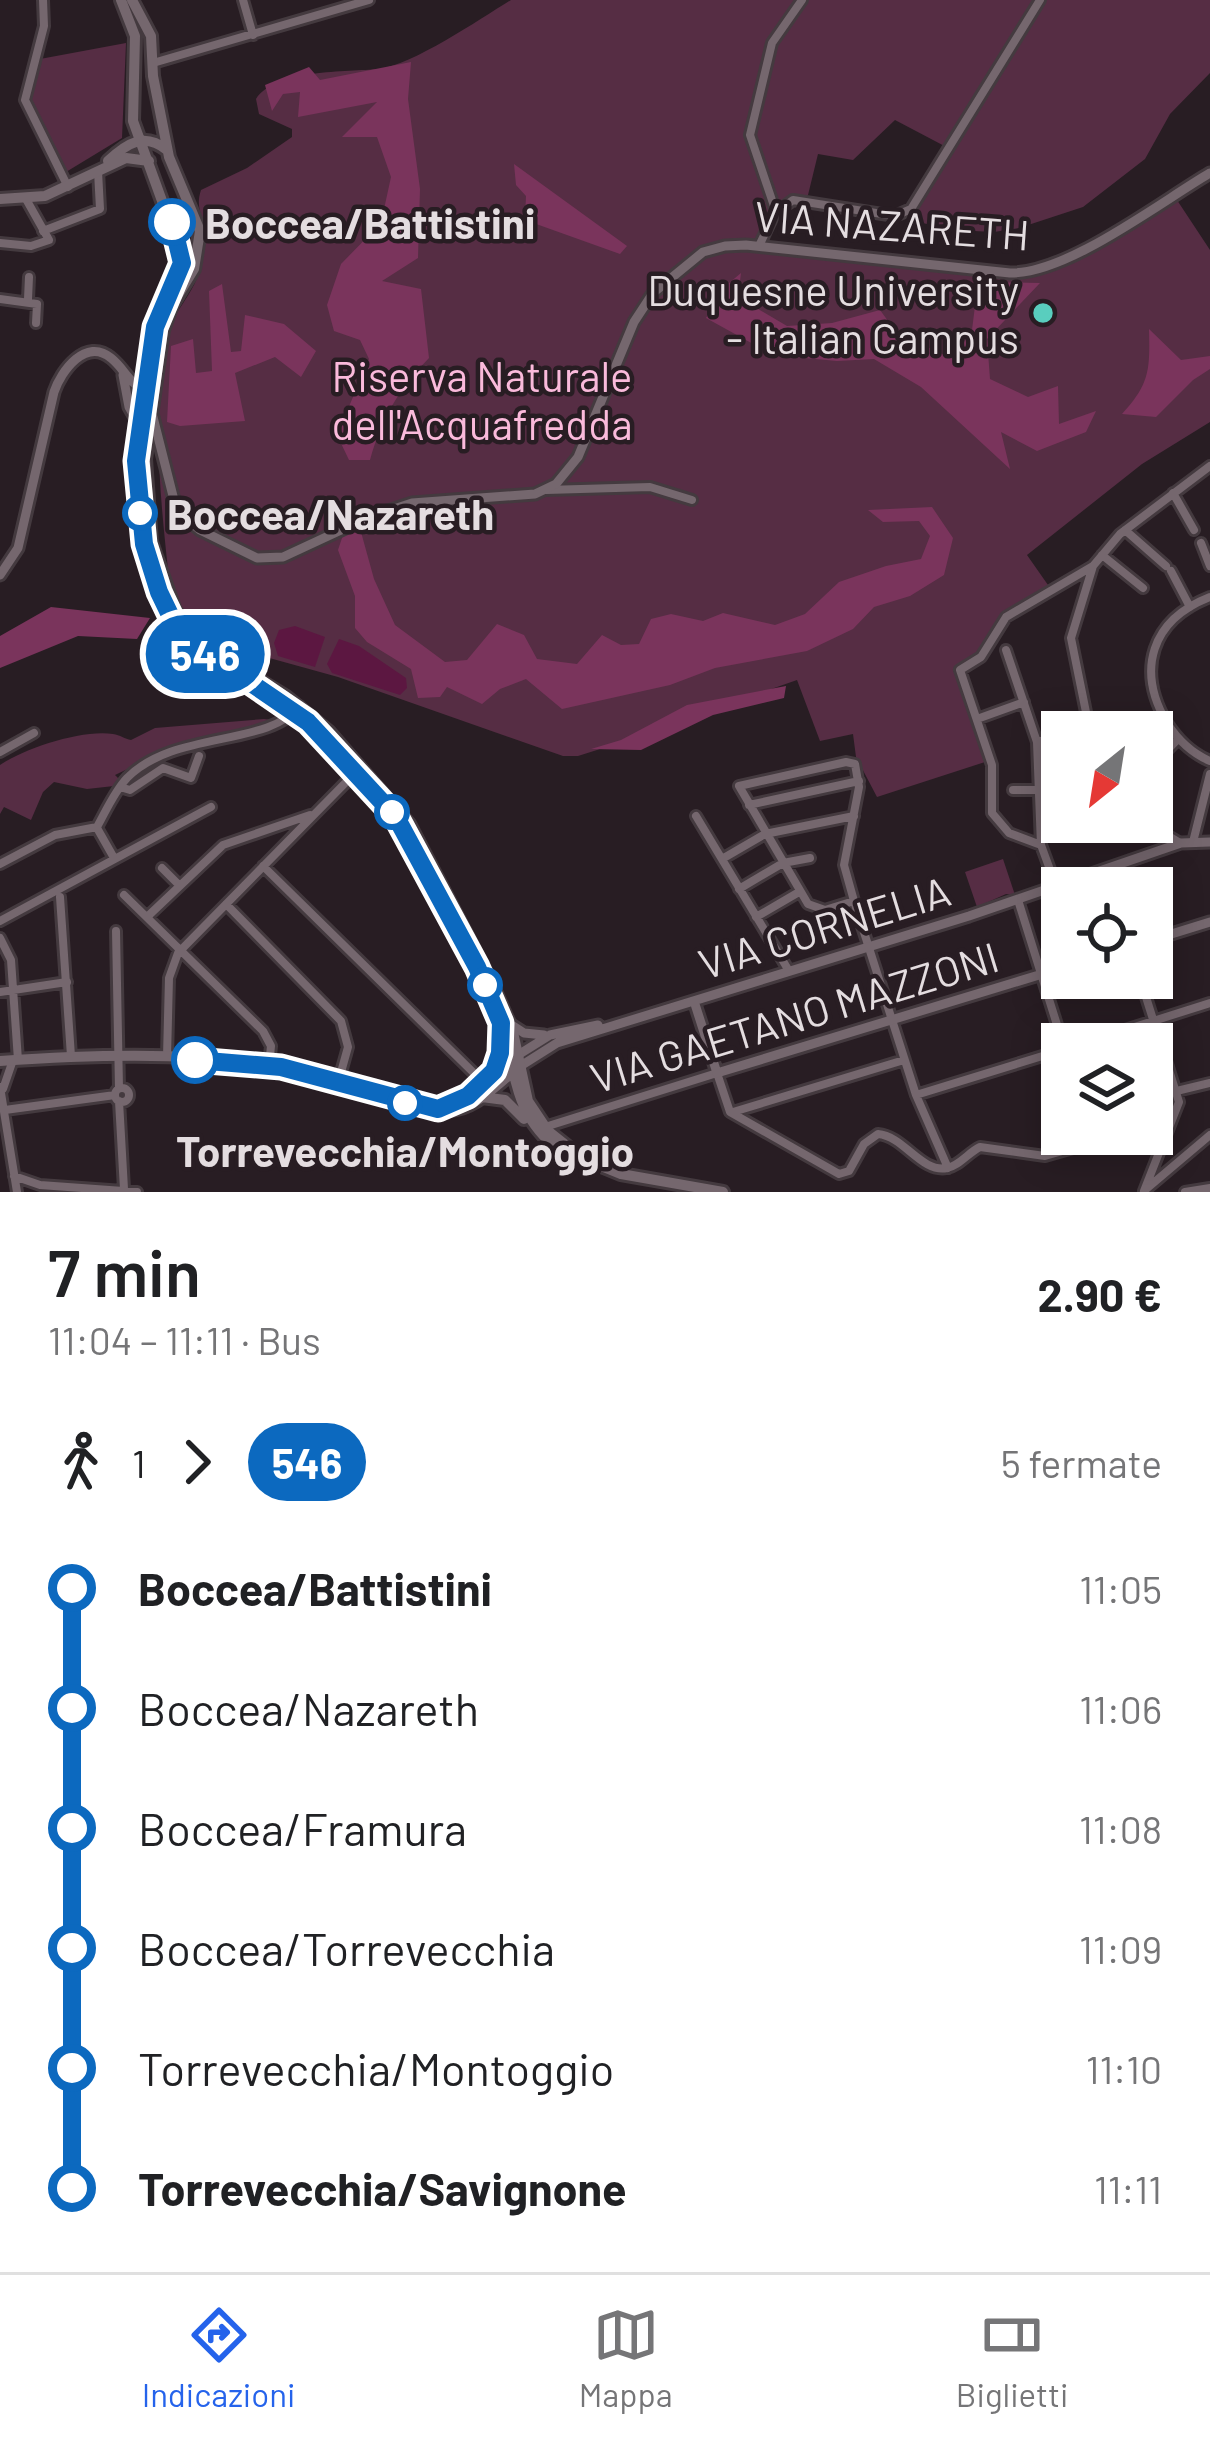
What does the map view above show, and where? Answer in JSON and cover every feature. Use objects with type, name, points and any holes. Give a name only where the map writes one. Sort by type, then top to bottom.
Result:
[{"type":"main road","points":[[121,0],[135,35],[131,108],[182,263],[155,327],[136,461],[144,544],[167,610],[199,650],[297,709],[357,771],[415,846],[505,1023],[499,1061],[484,1083]]},
{"type":"main road","points":[[136,1],[149,29],[167,150],[198,222],[195,265],[170,309],[163,333],[145,464],[153,552],[177,614],[214,652],[345,747],[417,836],[505,1023],[521,1105],[565,1154],[595,1171],[673,1192]]},
{"type":"main road","points":[[99,170],[121,149],[141,140],[153,140],[167,150]]},
{"type":"main road","points":[[0,199],[26,199],[68,188],[131,157],[149,161]]},
{"type":"main road","points":[[173,226],[186,232],[198,222]]},
{"type":"main road","points":[[10,1060],[71,1056],[269,1064],[438,1109],[458,1108],[482,1097],[514,1065]]},
{"type":"main road","points":[[438,1109],[468,1096],[514,1065]]},
{"type":"main road","points":[[514,1065],[541,1128]]},
{"type":"main road","points":[[482,1097],[505,1100],[574,1152],[626,1176],[723,1192]]},
{"type":"street","points":[[43,0],[44,22],[25,100],[68,188]]},
{"type":"street","points":[[242,0],[253,34]]},
{"type":"street","points":[[153,63],[369,0]]},
{"type":"street","points":[[776,212],[750,135],[772,43],[802,0]]},
{"type":"street","points":[[759,246],[776,212],[798,199],[895,216],[909,212],[1040,0]]},
{"type":"street","points":[[43,231],[100,208],[99,170]]},
{"type":"street","name":"VIA NAZARETH","points":[[544,490],[559,481],[578,457],[634,322],[655,291],[708,250],[759,246],[1010,273],[1036,271],[1069,257],[1210,173]]},
{"type":"street","points":[[0,243],[31,247],[50,240],[26,199]]},
{"type":"street","points":[[4,299],[33,300],[29,277]]},
{"type":"street","points":[[4,299],[38,304],[36,323]]},
{"type":"street","points":[[0,575],[19,545],[59,378],[77,358],[92,351],[109,356],[123,375],[147,390]]},
{"type":"street","points":[[123,375],[129,406],[165,464]]},
{"type":"street","points":[[153,417],[175,503],[189,523],[263,560],[290,554],[406,504],[440,499],[650,487],[692,500]]},
{"type":"street","points":[[145,464],[156,458],[165,464]]},
{"type":"street","points":[[1041,839],[1011,835],[992,813],[992,765],[960,669],[981,657],[1010,614],[1093,566],[1126,530],[1210,466]]},
{"type":"street","points":[[1173,493],[1194,530]]},
{"type":"street","points":[[1126,530],[1168,569],[1190,607]]},
{"type":"street","points":[[1201,543],[1210,566]]},
{"type":"street","points":[[1102,555],[1143,588]]},
{"type":"street","points":[[1086,711],[1071,638],[1093,566]]},
{"type":"street","points":[[1210,597],[1190,607],[1160,638],[1149,665],[1154,698],[1178,739],[1210,761]]},
{"type":"street","points":[[1006,650],[1037,742],[1041,790],[1013,790]]},
{"type":"street","points":[[977,719],[1024,702]]},
{"type":"street","points":[[0,864],[56,835],[97,827],[130,775],[175,748],[278,725],[297,709]]},
{"type":"street","points":[[0,752],[34,734]]},
{"type":"street","points":[[1173,744],[1178,739]]},
{"type":"street","points":[[1037,742],[1041,741]]},
{"type":"street","points":[[120,788],[130,790],[163,768],[190,778],[199,756]]},
{"type":"street","points":[[854,902],[816,909],[799,892],[740,785],[846,762],[856,764],[859,781],[844,865],[916,1095],[948,1168]]},
{"type":"street","points":[[167,1059],[169,978],[181,949],[357,771]]},
{"type":"street","points":[[1187,843],[1210,774]]},
{"type":"street","points":[[749,805],[859,781]]},
{"type":"street","points":[[0,921],[211,807]]},
{"type":"street","points":[[147,917],[223,845],[312,815]]},
{"type":"street","points":[[696,816],[789,971]]},
{"type":"street","points":[[722,859],[765,834],[854,816]]},
{"type":"street","points":[[97,827],[114,858]]},
{"type":"street","points":[[1173,836],[1187,843],[1210,842]]},
{"type":"street","name":"VIA CORNELIA","points":[[1104,867],[1187,843]]},
{"type":"street","points":[[740,890],[783,863],[810,858]]},
{"type":"street","points":[[263,866],[484,1083]]},
{"type":"street","points":[[162,868],[179,885]]},
{"type":"street","points":[[756,917],[799,892]]},
{"type":"street","name":"VIA CORNELIA","points":[[514,1065],[610,1025],[1041,892]]},
{"type":"street","points":[[124,895],[263,1031],[270,1043],[269,1064]]},
{"type":"street","points":[[60,897],[71,1056]]},
{"type":"street","points":[[1018,900],[1041,972]]},
{"type":"street","points":[[226,904],[341,1021],[348,1043],[338,1083]]},
{"type":"street","points":[[1173,933],[1210,922]]},
{"type":"street","points":[[116,931],[124,1189]]},
{"type":"street","points":[[0,938],[10,956],[13,988],[10,1060],[1,1088],[16,1192]]},
{"type":"street","name":"VIA GAETANO MAZZONI","points":[[541,1128],[1041,975]]},
{"type":"street","points":[[0,992],[67,982]]},
{"type":"street","points":[[1144,1192],[1179,1104],[1146,999]]},
{"type":"street","points":[[694,1001],[732,1113],[839,1174],[851,1169],[864,1144],[878,1134],[897,1139],[928,1164],[948,1168],[980,1147],[1048,1155]]},
{"type":"street","points":[[1150,1023],[1210,1003]]},
{"type":"street","points":[[505,1023],[524,1033],[550,1035]]},
{"type":"street","name":"VIA CORNELIA","points":[[514,1065],[550,1035],[610,1025]]},
{"type":"street","points":[[526,1093],[538,1053]]},
{"type":"street","points":[[916,1095],[1041,1054]]},
{"type":"street","points":[[732,1113],[904,1060]]},
{"type":"street","points":[[1174,1089],[1210,1083]]},
{"type":"street","points":[[5,1110],[118,1095]]},
{"type":"street","points":[[1144,1192],[1210,1135]]},
{"type":"street","points":[[14,1176],[40,1185],[137,1192]]},
{"type":"street","points":[[28,1192],[40,1185]]},
{"type":"street","points":[[1185,1192],[1210,1188]]},
{"type":"green space","name":"Riserva Naturale dell'Acquafredda","points":[[511,0],[1210,0],[1210,73],[1170,114],[1145,159],[1083,207],[994,232],[954,230],[909,220],[952,150],[895,120],[853,160],[818,154],[808,195],[780,206],[753,248],[1034,276],[1175,197],[1210,250],[1210,422],[1142,464],[1027,555],[1048,585],[998,620],[979,656],[953,670],[987,754],[985,762],[877,797],[856,757],[853,734],[820,741],[797,680],[597,750],[563,756],[338,677],[208,641],[188,622],[170,588],[159,400],[170,329],[200,267],[201,190],[247,168],[292,137],[292,129],[259,114],[256,99],[265,89],[295,77],[393,66]]},
{"type":"green space","points":[[126,43],[122,138],[66,172],[30,99],[40,59]]},
{"type":"green space","points":[[280,721],[180,744],[115,775],[119,779],[114,786],[87,789],[54,782],[43,792],[31,820],[4,807],[0,814],[0,765],[39,746],[86,734],[131,740],[155,728]]},
{"type":"green space","points":[[1003,859],[1015,895],[1006,894],[977,907],[965,872]]},
{"type":"shaded area","points":[[411,62],[408,99],[420,189],[418,258],[382,281],[421,289],[429,358],[392,405],[370,460],[349,460],[337,435],[369,359],[360,340],[334,331],[327,305],[341,264],[381,223],[391,177],[377,137],[342,137],[377,102],[298,117],[300,92],[283,94],[272,111],[265,85],[309,67],[320,80]]},
{"type":"shaded area","points":[[514,164],[627,246],[620,254],[525,220],[526,196],[516,185]]},
{"type":"shaded area","points":[[741,273],[738,297],[787,326],[832,323],[880,310],[896,332],[953,359],[972,330],[978,282],[1040,283],[987,339],[990,379],[1028,397],[1058,386],[1059,424],[1096,411],[1086,432],[1037,451],[1001,432],[1010,469],[921,387],[874,359],[773,355],[706,318],[723,288]]},
{"type":"shaded area","points":[[222,284],[231,352],[241,351],[245,315],[284,324],[316,351],[301,377],[275,357],[235,373],[245,421],[180,426],[167,422],[171,346],[193,339],[196,373],[212,371],[209,291]]},
{"type":"shaded area","points":[[1149,329],[1181,360],[1210,356],[1210,369],[1156,417],[1122,414],[1146,375]]},
{"type":"shaded area","points":[[932,507],[953,538],[944,575],[910,596],[874,607],[853,629],[807,651],[715,668],[670,685],[562,709],[526,679],[500,689],[482,704],[447,687],[440,697],[418,698],[411,669],[367,642],[355,628],[355,596],[338,550],[344,532],[361,532],[374,579],[395,625],[445,662],[467,660],[497,624],[524,635],[537,659],[577,664],[602,635],[621,645],[639,644],[651,619],[671,614],[703,621],[723,613],[775,625],[805,614],[839,582],[921,559],[930,536],[919,521],[883,522],[868,510]]},
{"type":"shaded area","points":[[51,607],[150,618],[137,639],[78,636],[0,668],[0,636]]},
{"type":"shaded area","points":[[295,626],[325,637],[315,667],[278,656],[274,643],[279,630]]},
{"type":"shaded area","points":[[339,639],[359,646],[406,678],[407,688],[400,695],[332,673],[327,664]]},
{"type":"shaded area","points":[[786,686],[784,698],[713,715],[641,750],[591,749],[621,740],[687,705]]},
{"type":"bus line","name":"546","points":[[172,222],[182,263],[155,327],[136,461],[144,544],[159,592],[171,617],[194,644],[308,722],[396,817],[477,967],[501,1023],[494,1071],[468,1096],[438,1109],[281,1067],[195,1060]]},
{"type":"place","name":"Boccea/Battistini","points":[[172,222]]},
{"type":"place","name":"Duquesne University - Italian Campus","points":[[1043,313]]},
{"type":"place","name":"Boccea/Nazareth","points":[[140,513]]},
{"type":"place","name":"Torrevecchia/Montoggio","points":[[405,1103]]}]
